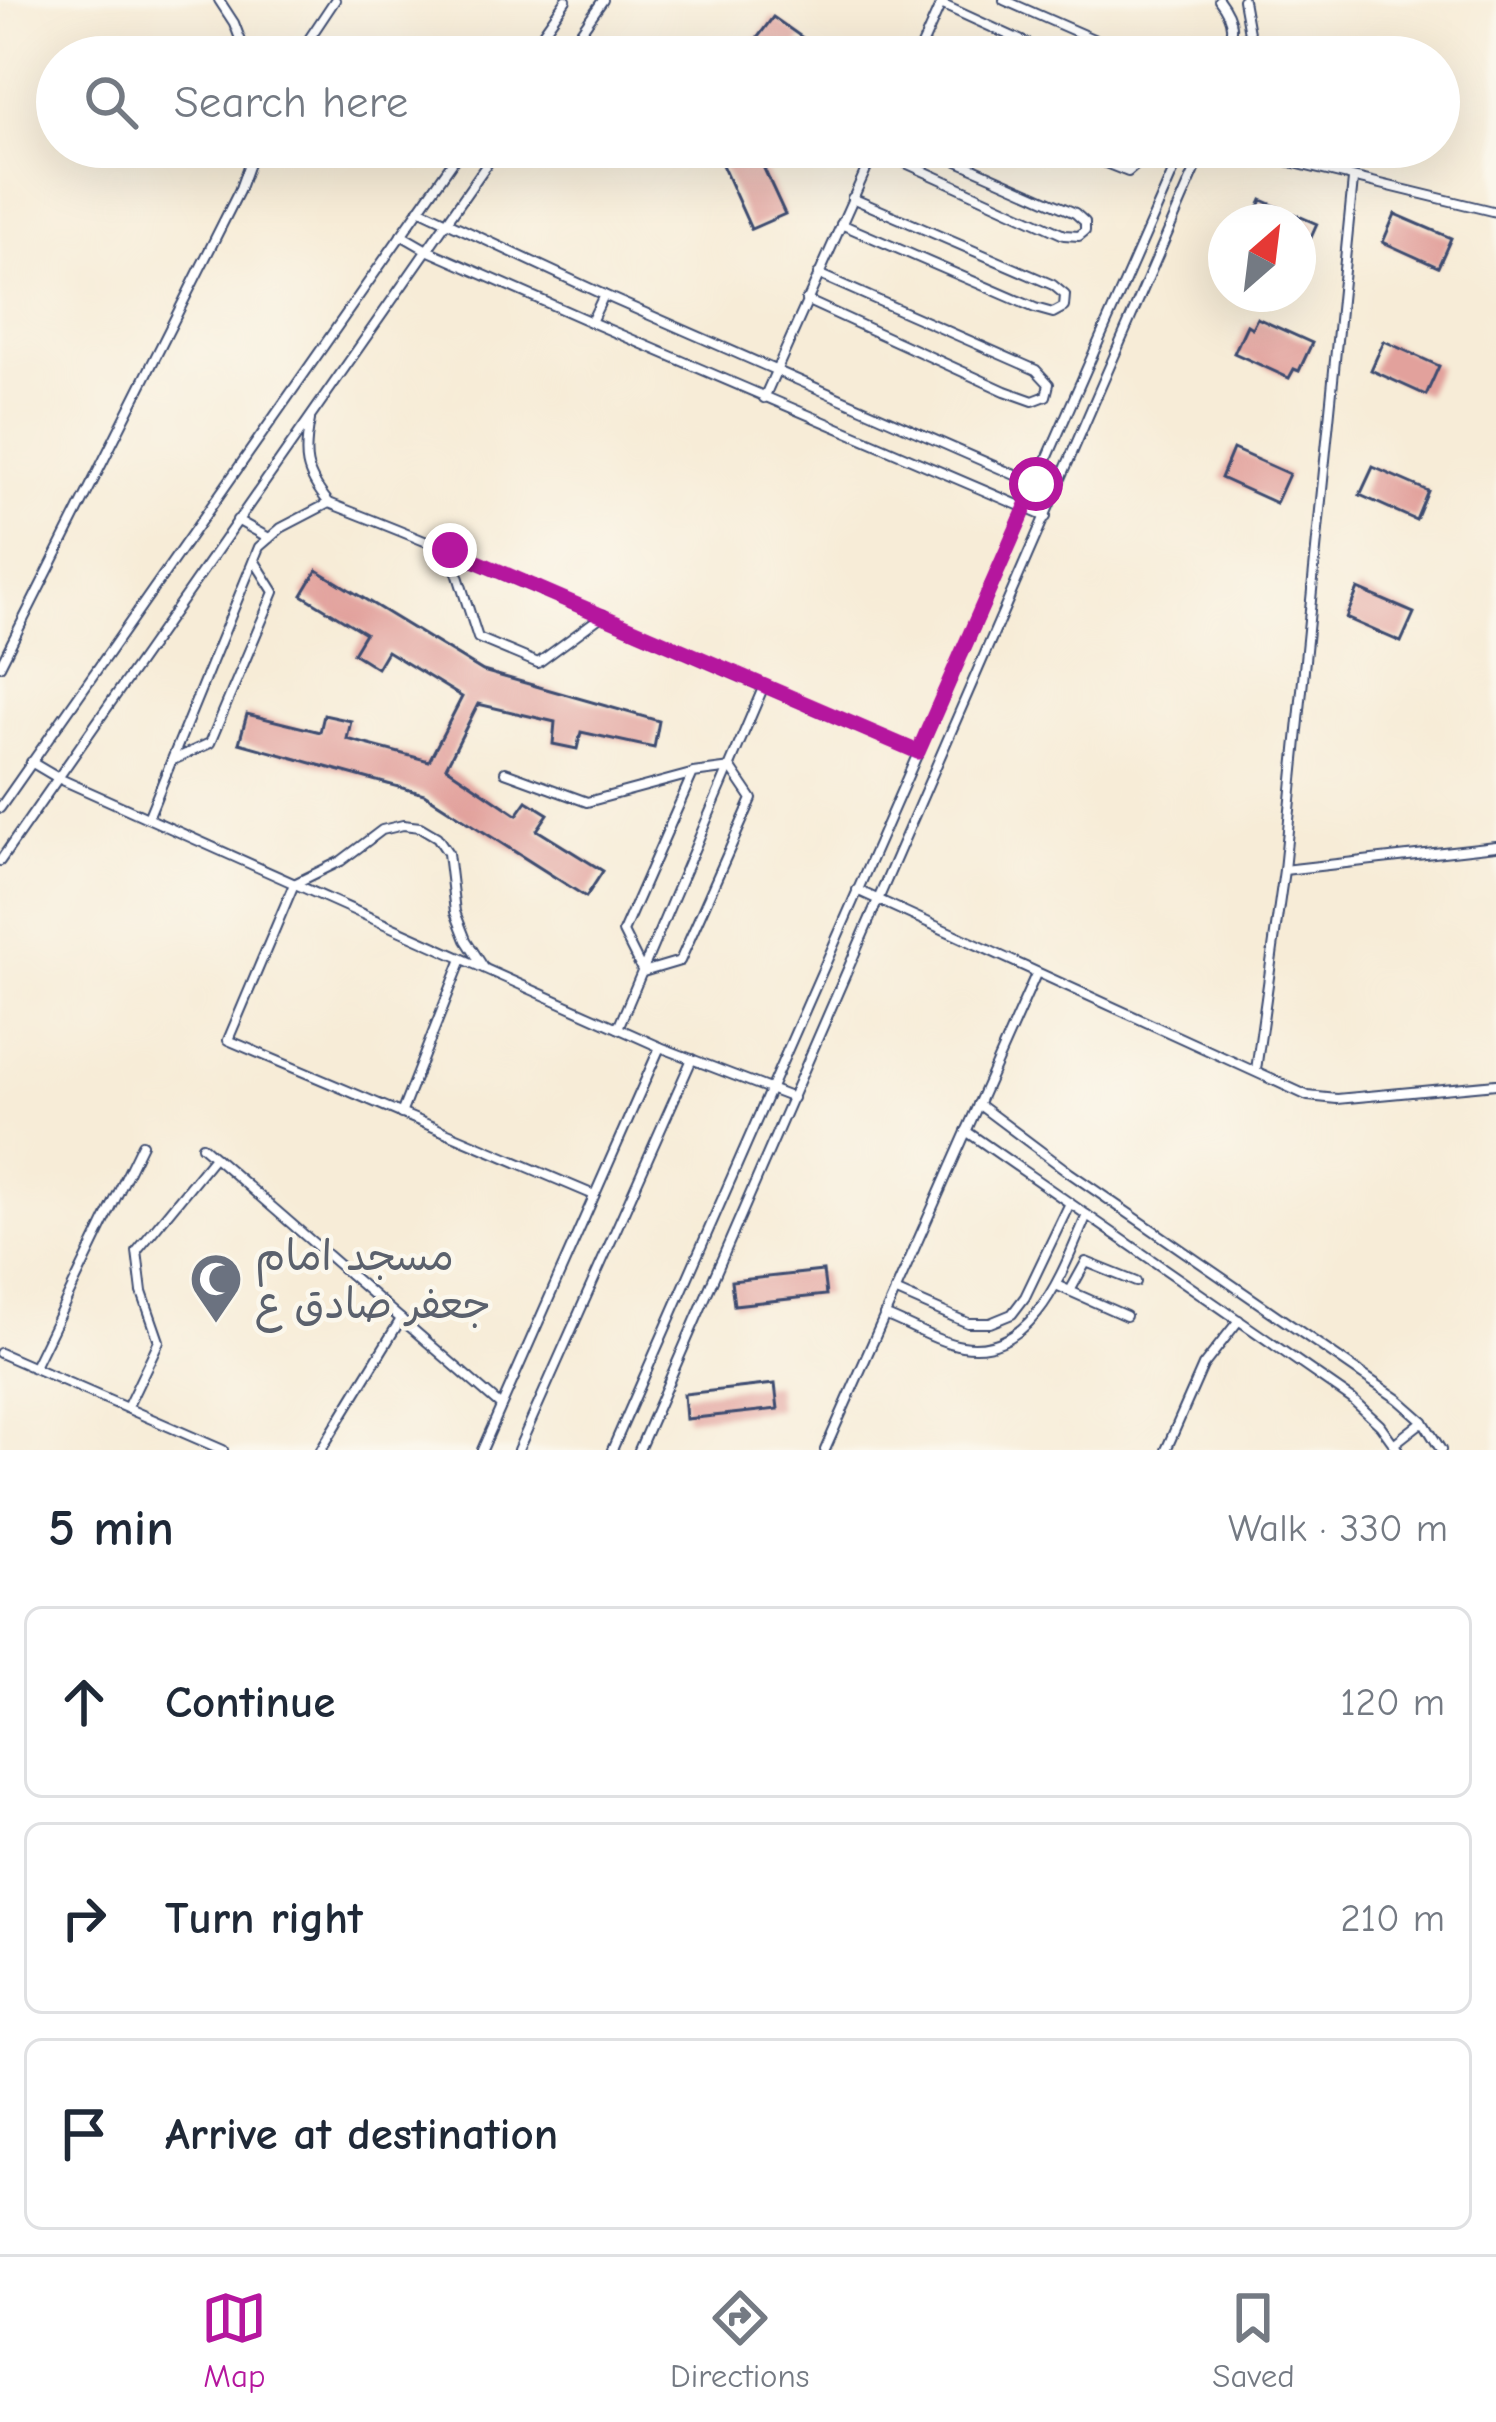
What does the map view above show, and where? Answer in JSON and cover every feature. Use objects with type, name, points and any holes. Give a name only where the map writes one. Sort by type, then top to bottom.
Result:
[{"type":"lane","points":[[219,0],[239,36]]},
{"type":"lane","points":[[311,36],[335,0]]},
{"type":"lane","points":[[541,36],[566,0]]},
{"type":"lane","points":[[578,36],[603,0]]},
{"type":"lane","points":[[1004,0],[1087,36]]},
{"type":"lane","points":[[1219,0],[1230,14],[1232,36]]},
{"type":"lane","points":[[1246,1],[1248,36]]},
{"type":"lane","points":[[928,36],[942,2],[1013,36]]},
{"type":"lane","points":[[0,666],[247,168]]},
{"type":"lane","points":[[0,808],[448,168]]},
{"type":"lane","points":[[0,861],[485,168]]},
{"type":"lane","points":[[764,398],[866,168]]},
{"type":"lane","points":[[918,168],[1064,235],[1079,236],[1085,231],[1085,221],[1075,213],[973,168]]},
{"type":"lane","points":[[612,1450],[1175,168]]},
{"type":"lane","points":[[639,1450],[1196,168]]},
{"type":"lane","points":[[1308,168],[1496,212]]},
{"type":"lane","points":[[1256,1070],[1284,870],[1353,180]]},
{"type":"lane","points":[[841,224],[1035,308],[1053,313],[1064,307],[1065,295],[1053,285],[853,198]]},
{"type":"lane","points":[[419,209],[1056,493]]},
{"type":"lane","points":[[401,235],[764,398],[1046,517]]},
{"type":"lane","points":[[806,300],[1005,391],[1033,401],[1046,396],[1048,384],[1036,370],[818,274]]},
{"type":"lane","points":[[591,322],[604,295]]},
{"type":"lane","points":[[311,415],[304,450],[308,471],[329,503],[604,615],[918,752]]},
{"type":"lane","points":[[148,818],[254,560],[269,538],[301,515],[329,503]]},
{"type":"lane","points":[[237,520],[269,538]]},
{"type":"lane","points":[[450,550],[478,638],[538,663],[604,615]]},
{"type":"lane","points":[[172,761],[210,743],[274,592],[254,560]]},
{"type":"lane","points":[[618,1028],[763,688]]},
{"type":"lane","points":[[31,762],[659,1047],[793,1098]]},
{"type":"lane","points":[[505,772],[587,802],[693,773],[731,768]]},
{"type":"lane","points":[[644,972],[680,961],[752,799],[731,768]]},
{"type":"lane","points":[[644,972],[623,932],[693,773]]},
{"type":"lane","points":[[484,968],[455,912],[448,853],[437,837],[420,827],[382,830],[341,861],[294,884],[228,1040],[594,1195]]},
{"type":"lane","points":[[1284,870],[1496,846]]},
{"type":"lane","points":[[857,890],[1308,1096],[1337,1099],[1496,1084]]},
{"type":"lane","points":[[400,1114],[462,958]]},
{"type":"lane","points":[[825,1450],[1036,974]]},
{"type":"lane","points":[[482,1450],[659,1047]]},
{"type":"lane","points":[[518,1450],[692,1059]]},
{"type":"lane","points":[[978,1105],[1398,1399],[1423,1420],[1441,1450]]},
{"type":"lane","points":[[966,1131],[1352,1400],[1397,1447],[1423,1420]]},
{"type":"lane","points":[[34,1367],[142,1144]]},
{"type":"lane","points":[[202,1146],[501,1406]]},
{"type":"lane","points":[[127,1408],[159,1341],[142,1292],[136,1251],[214,1157]]},
{"type":"lane","points":[[895,1291],[968,1323],[990,1323],[1012,1314],[1025,1297],[1070,1203]]},
{"type":"lane","points":[[884,1315],[962,1346],[998,1344],[1021,1332],[1056,1285],[1087,1215]]},
{"type":"lane","points":[[1070,1291],[1086,1262],[1136,1282]]},
{"type":"lane","points":[[1056,1285],[1126,1316]]},
{"type":"lane","points":[[321,1450],[401,1319]]},
{"type":"lane","points":[[1166,1450],[1203,1366],[1239,1320]]},
{"type":"lane","points":[[0,1353],[223,1450]]},
{"type":"building","points":[[773,17],[800,36],[759,36]]},
{"type":"building","points":[[723,168],[764,168],[785,214],[751,229]]},
{"type":"building","points":[[1395,214],[1451,238],[1438,267],[1383,242]]},
{"type":"building","points":[[1257,318],[1312,343],[1299,371],[1294,369],[1289,378],[1234,353],[1247,325],[1252,328]]},
{"type":"building","points":[[1384,341],[1439,366],[1426,395],[1371,370]]},
{"type":"building","points":[[1233,449],[1289,474],[1276,503],[1221,478]]},
{"type":"building","points":[[1373,467],[1428,491],[1416,520],[1360,495]]},
{"type":"building","points":[[317,570],[483,671],[659,721],[654,748],[581,732],[577,749],[553,744],[555,722],[478,704],[446,767],[517,815],[527,801],[548,814],[537,830],[603,871],[586,897],[424,794],[239,743],[247,714],[320,732],[324,715],[351,721],[347,739],[429,761],[462,697],[387,651],[377,668],[353,653],[365,633],[302,595]]},
{"type":"building","points":[[1358,589],[1414,613],[1401,642],[1346,618]]},
{"type":"building","points":[[823,1271],[826,1295],[734,1305],[731,1281]]},
{"type":"building","points":[[775,1384],[778,1409],[686,1419],[684,1394]]},
{"type":"place","name":"مسجد امام جعفر صادق ع","points":[[216,1325]]},
{"type":"route","points":[[450,550],[918,752],[1036,484]]}]
